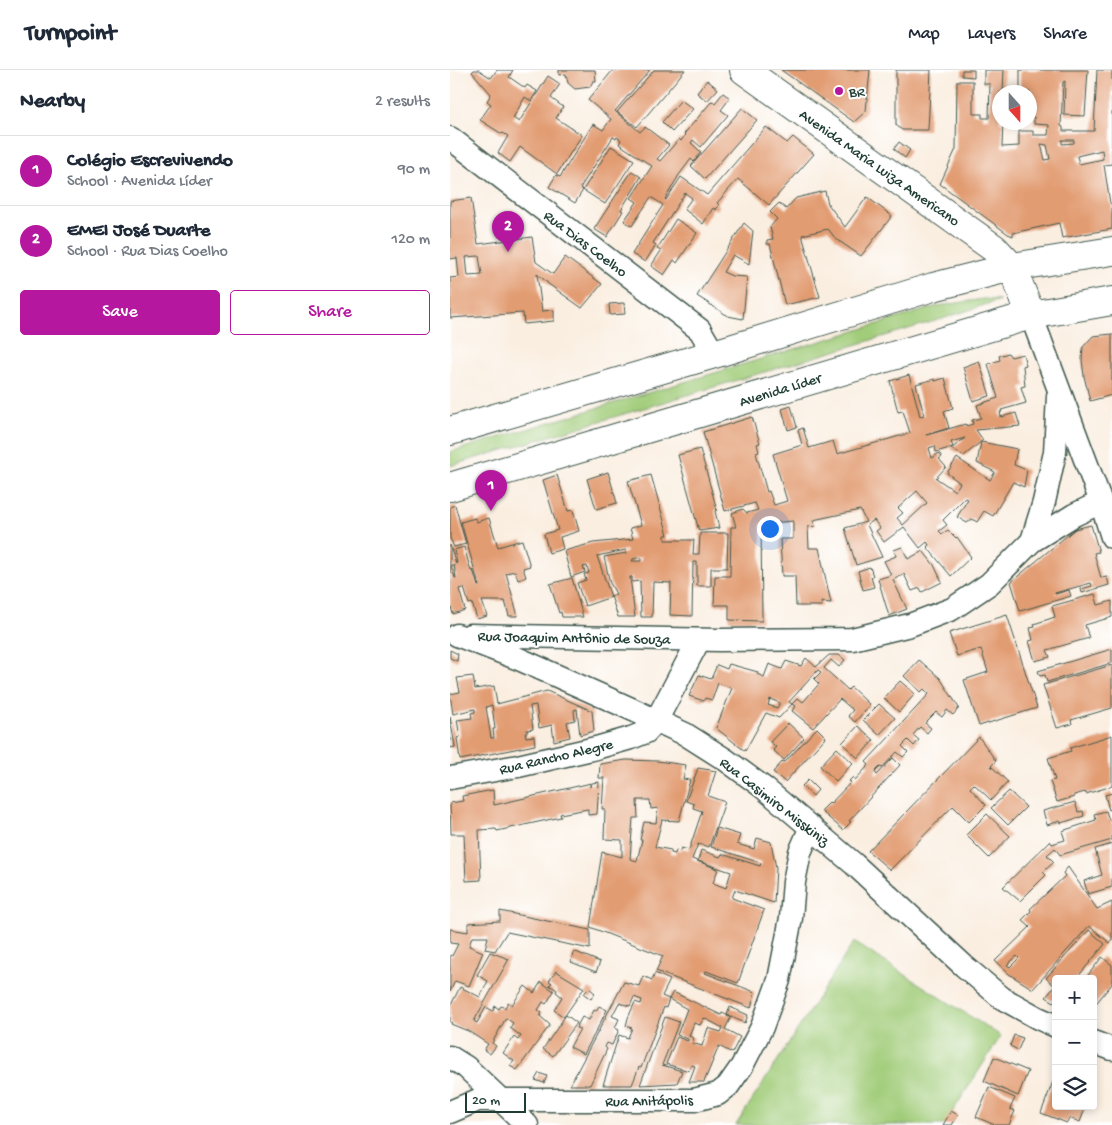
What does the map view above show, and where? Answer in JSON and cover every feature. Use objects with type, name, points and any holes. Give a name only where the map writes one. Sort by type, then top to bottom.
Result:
[{"type":"main road","name":"Avenida Maria Luiza Americano","points":[[744,70],[995,249],[1012,267]]},
{"type":"main road","points":[[450,431],[714,354],[933,287],[1012,267],[1112,250]]},
{"type":"main road","points":[[1012,267],[1031,315]]},
{"type":"main road","name":"Avenida Líder","points":[[450,487],[1031,315],[1112,301]]},
{"type":"street","name":"Rua Dias Coelho","points":[[450,138],[700,330],[714,354]]},
{"type":"street","points":[[1031,315],[1101,502],[1112,537]]},
{"type":"street","name":"Rua Joaquim Antônio de Souza","points":[[1032,541],[1044,502],[1055,452],[1058,388]]},
{"type":"street","name":"Rua Joaquim Antônio de Souza","points":[[453,634],[699,640],[852,639],[910,624],[952,610],[989,584],[1032,541],[1074,515],[1101,502]]},
{"type":"street","name":"Rua Casimiro Misskiniz","points":[[453,634],[519,659],[656,721],[684,734],[726,760],[764,788],[854,864],[964,966],[1002,998],[1052,1024]]},
{"type":"street","name":"Rua Joaquim Antônio de Souza","points":[[656,721],[699,640]]},
{"type":"street","name":"Rua Rancho Alegre","points":[[450,778],[518,766],[596,748],[646,732],[656,721]]},
{"type":"street","name":"Rua Anitápolis","points":[[450,1112],[478,1100],[694,1100],[718,1094],[728,1086],[742,1066],[762,1027],[779,980],[791,918],[794,882],[800,852],[811,827]]},
{"type":"street","points":[[1097,1043],[1112,1049]]},
{"type":"street","points":[[450,1057],[466,1067],[527,1125]]},
{"type":"green space","points":[[983,299],[1000,300],[450,466],[450,452],[938,306]]},
{"type":"green space","points":[[854,942],[1001,1036],[944,1125],[736,1125]]},
{"type":"building","points":[[479,70],[491,78],[497,70],[513,70],[509,77],[525,88],[527,85],[537,91],[531,101],[525,97],[513,118],[519,122],[548,76],[560,84],[551,98],[563,107],[556,118],[582,135],[557,174],[520,147],[510,162],[498,153],[508,136],[480,120],[491,104],[487,101],[491,94],[472,72]]},
{"type":"building","points":[[559,70],[595,70],[596,81],[593,81],[590,87],[575,89],[568,83],[566,74],[559,75]]},
{"type":"building","points":[[613,70],[650,70],[615,111],[640,132],[645,127],[669,145],[657,159],[660,161],[679,139],[681,141],[684,134],[712,101],[715,103],[723,93],[730,98],[721,110],[728,115],[701,147],[693,140],[691,143],[701,152],[694,162],[691,159],[679,175],[666,200],[681,177],[707,195],[766,127],[787,143],[793,137],[814,154],[769,205],[738,179],[717,203],[719,205],[716,210],[713,208],[703,224],[684,209],[692,198],[685,193],[653,243],[656,245],[645,262],[632,254],[663,205],[651,197],[632,226],[624,221],[637,202],[631,198],[652,166],[619,144],[621,140],[613,137],[580,188],[583,190],[575,203],[549,187],[556,175],[560,177],[593,124],[603,130],[611,119],[588,100]]},
{"type":"building","points":[[654,70],[685,70],[637,127],[617,112]]},
{"type":"building","name":"BR","points":[[781,70],[870,70],[866,111],[854,122]]},
{"type":"building","points":[[896,70],[931,70],[928,130],[902,130],[896,125]]},
{"type":"building","points":[[962,70],[974,70],[974,77],[962,76]]},
{"type":"building","points":[[984,70],[1004,70],[1003,85],[992,85],[992,130],[1003,130],[1002,147],[1019,146],[1019,131],[1033,131],[1033,135],[1048,135],[1049,125],[1037,124],[1037,85],[1020,85],[1020,70],[1088,70],[1085,116],[1064,115],[1065,81],[1063,82],[1061,126],[1063,131],[1094,131],[1097,70],[1112,70],[1112,164],[1104,165],[1110,203],[1112,205],[1112,229],[1062,238],[1059,223],[1013,233],[1013,236],[940,184],[956,149],[957,81],[973,81],[973,114],[982,114],[982,118],[989,118],[990,84],[984,84]],"holes":[[[1062,140],[1074,140],[1074,143],[1062,144]],[[1041,144],[1047,145],[1050,159],[1045,160]],[[1102,150],[1103,159],[1079,164],[1077,156]]]},
{"type":"building","points":[[707,80],[718,89],[707,101],[697,93]]},
{"type":"building","points":[[681,100],[693,109],[672,132],[662,122]]},
{"type":"building","points":[[742,108],[757,120],[705,179],[691,166]]},
{"type":"building","points":[[899,142],[910,150],[905,158],[894,149]]},
{"type":"building","points":[[611,146],[634,160],[605,204],[583,190]]},
{"type":"building","points":[[632,171],[641,177],[607,237],[594,229]]},
{"type":"building","points":[[825,191],[828,204],[845,227],[867,197],[892,216],[861,256],[836,239],[828,229],[802,235],[820,297],[785,305],[770,244],[767,244],[767,240],[773,239],[770,227],[777,219],[770,212],[779,203],[786,209],[796,198]]},
{"type":"building","points":[[471,198],[478,244],[532,237],[536,262],[553,274],[565,257],[602,284],[582,308],[537,274],[542,311],[554,310],[554,321],[524,324],[523,313],[450,318],[450,278],[459,277],[457,258],[450,259],[450,201]],"holes":[[[479,256],[482,275],[468,276],[466,257]]]},
{"type":"building","points":[[676,219],[697,233],[677,263],[674,260],[664,275],[651,266],[661,251],[657,249]]},
{"type":"building","points":[[744,223],[753,231],[749,264],[733,255],[723,272],[732,276],[747,277],[743,319],[728,316],[697,296]]},
{"type":"building","points":[[624,303],[625,314],[610,315],[609,304]]},
{"type":"building","points":[[1112,334],[1112,395],[1090,401],[1084,376],[1083,347],[1093,336]]},
{"type":"building","points":[[1008,353],[1011,357],[1023,354],[1026,365],[1023,366],[1025,386],[1021,387],[1026,403],[1001,410],[1002,412],[1000,412],[1001,417],[1016,413],[1020,426],[976,430],[983,440],[964,456],[951,449],[965,438],[951,442],[953,447],[936,452],[935,446],[929,448],[932,458],[939,453],[942,457],[939,459],[946,467],[936,478],[955,491],[960,483],[947,473],[957,458],[990,480],[995,472],[977,463],[981,442],[1017,449],[1014,465],[1027,470],[1024,487],[1013,482],[993,516],[984,511],[977,522],[972,519],[967,523],[957,517],[968,499],[965,498],[943,520],[947,525],[939,531],[942,534],[948,530],[957,537],[971,557],[951,576],[927,547],[929,545],[927,542],[920,548],[904,527],[884,542],[876,531],[880,528],[874,520],[867,525],[882,557],[856,565],[845,528],[866,522],[860,510],[813,520],[815,526],[808,527],[809,548],[819,548],[831,603],[821,602],[822,606],[796,606],[795,576],[782,576],[780,539],[793,539],[793,521],[761,524],[762,621],[729,620],[729,605],[714,605],[715,576],[730,576],[731,527],[736,527],[732,513],[743,509],[747,513],[758,510],[755,503],[725,511],[703,432],[752,417],[760,443],[757,444],[759,452],[756,453],[767,492],[769,491],[774,505],[787,501],[773,454],[802,445],[798,430],[803,428],[809,448],[833,441],[837,454],[910,433],[903,411],[898,412],[890,381],[909,375],[920,416],[924,415],[916,384],[945,378],[953,408],[944,411],[949,428],[926,435],[966,424],[966,426],[973,424],[972,420],[981,418],[977,405],[998,398],[988,364],[1000,360],[999,356]],"holes":[[[917,491],[927,503],[903,525],[897,518],[903,513],[898,508]]]},
{"type":"building","points":[[979,361],[990,396],[973,401],[963,367]]},
{"type":"building","points":[[791,406],[797,427],[788,430],[782,409]]},
{"type":"building","points":[[700,449],[717,510],[715,511],[719,528],[699,531],[678,455]]},
{"type":"building","points":[[608,472],[617,503],[596,509],[587,479]]},
{"type":"building","points":[[557,475],[568,511],[573,510],[579,531],[560,537],[563,549],[549,553],[544,534],[558,530],[543,480]]},
{"type":"building","points":[[651,475],[668,535],[665,535],[665,540],[694,540],[693,554],[699,554],[700,533],[728,533],[727,568],[711,568],[711,586],[697,586],[697,562],[693,562],[692,616],[670,615],[671,583],[653,582],[652,617],[641,617],[640,581],[632,582],[632,577],[630,577],[635,617],[618,617],[611,596],[616,594],[610,583],[604,557],[626,553],[626,550],[597,556],[611,597],[585,606],[577,583],[586,580],[584,574],[589,573],[587,566],[583,567],[585,572],[571,577],[564,551],[593,543],[633,539],[630,528],[641,525],[628,481]],"holes":[[[641,557],[641,561],[632,561]]]},
{"type":"building","points":[[455,505],[466,544],[454,547],[450,538],[450,507]]},
{"type":"building","points":[[475,518],[476,522],[489,518],[498,547],[522,540],[530,566],[523,568],[526,577],[518,580],[515,571],[506,573],[518,616],[509,616],[505,601],[482,601],[487,616],[477,619],[472,603],[469,604],[464,588],[459,589],[465,610],[453,614],[450,604],[450,545],[456,564],[454,550],[464,547],[471,571],[473,570],[479,586],[461,522]],"holes":[[[451,565],[454,565],[456,578]]]},
{"type":"building","points":[[1091,525],[1099,552],[1094,553],[1101,578],[1107,577],[1109,585],[1082,593],[1081,589],[1092,586],[1091,583],[1055,593],[1069,590],[1071,596],[1020,611],[1011,582],[1075,529]]},
{"type":"building","points":[[902,547],[908,559],[923,551],[934,565],[942,582],[922,592],[920,588],[912,591],[904,574],[893,580],[907,609],[889,616],[878,579],[891,575],[884,561],[896,556],[894,550]]},
{"type":"building","points":[[870,567],[874,587],[863,590],[858,571]]},
{"type":"building","points":[[572,578],[583,617],[562,617],[550,584]]},
{"type":"building","points":[[1095,594],[1098,605],[1112,601],[1112,617],[1085,625],[1089,638],[1047,650],[1050,657],[1035,661],[1029,641],[1033,640],[1030,628],[1035,627],[1034,624],[1055,617],[1052,606]]},
{"type":"building","points":[[1007,615],[1037,708],[979,726],[964,680],[988,672],[981,649],[957,656],[949,633]]},
{"type":"building","points":[[1112,649],[1112,663],[1047,682],[1045,675],[1040,676],[1038,671]]},
{"type":"building","points":[[450,650],[458,654],[457,661],[450,658]]},
{"type":"building","points":[[829,655],[839,655],[845,660],[839,667],[831,660],[824,668],[848,690],[851,687],[870,705],[855,722],[848,716],[853,710],[840,699],[813,728],[792,711],[795,706],[792,704],[779,718],[766,713],[745,751],[716,728],[732,688],[718,683],[712,700],[705,698],[704,701],[689,696],[699,675],[711,679],[717,665],[727,669],[729,664],[758,672],[757,674],[764,677],[769,664],[782,669],[786,661],[801,666],[806,658],[816,667]],"holes":[[[818,670],[821,672],[814,679],[819,684],[803,702],[798,698],[792,704],[789,702]],[[770,699],[780,703],[777,708],[768,705]]]},
{"type":"building","points":[[919,660],[940,678],[959,708],[953,715],[947,710],[942,717],[936,712],[925,723],[931,728],[927,733],[920,727],[913,735],[919,740],[914,746],[908,740],[902,746],[908,752],[903,757],[897,752],[882,768],[880,767],[875,772],[877,775],[893,758],[900,765],[843,830],[821,811],[851,782],[849,781],[853,777],[855,780],[869,765],[866,762],[929,694],[924,689],[921,692],[904,676]]},
{"type":"building","points":[[1112,665],[1112,708],[1071,720],[1072,724],[1057,728],[1043,685]]},
{"type":"building","points":[[473,676],[475,689],[494,686],[497,704],[547,691],[592,711],[594,731],[580,735],[577,709],[574,710],[575,720],[567,722],[570,737],[554,741],[552,725],[539,728],[536,705],[530,706],[533,729],[527,730],[527,733],[525,733],[526,737],[534,736],[535,745],[460,760],[457,738],[460,737],[457,720],[472,718],[471,713],[475,712],[475,709],[453,714],[450,694],[460,692],[457,678]],"holes":[[[492,705],[495,729],[493,729],[494,738],[491,738],[486,707]]]},
{"type":"building","points":[[900,681],[915,694],[899,712],[884,698]]},
{"type":"building","points":[[879,704],[895,718],[879,735],[863,720]]},
{"type":"building","points":[[450,717],[455,747],[450,748]]},
{"type":"building","points":[[788,723],[804,738],[784,760],[773,750],[776,747],[770,742]]},
{"type":"building","points":[[858,726],[874,740],[858,758],[842,743]]},
{"type":"building","points":[[817,728],[826,737],[785,782],[773,772]]},
{"type":"building","points":[[1112,735],[1112,786],[1086,794],[1085,792],[1074,795],[1074,797],[1057,802],[1050,781],[1055,780],[1048,758],[1071,751],[1070,748]]},
{"type":"building","points":[[979,737],[996,761],[991,766],[1008,782],[991,800],[974,784],[970,788],[986,805],[969,822],[953,806],[890,870],[868,851]]},
{"type":"building","points":[[837,748],[853,763],[836,781],[820,766]]},
{"type":"building","points":[[626,760],[657,761],[686,765],[683,779],[690,780],[679,821],[662,820],[655,847],[671,850],[671,853],[675,854],[676,850],[680,851],[681,848],[689,850],[702,811],[693,808],[694,804],[686,801],[698,768],[716,771],[708,796],[725,802],[709,847],[698,844],[692,859],[718,869],[713,883],[726,888],[731,872],[698,861],[701,850],[720,857],[722,854],[760,866],[761,863],[711,847],[717,828],[740,835],[737,844],[754,849],[757,838],[771,842],[776,868],[774,903],[735,890],[732,898],[764,910],[738,983],[706,971],[705,973],[755,992],[751,1008],[656,971],[663,956],[590,927],[602,852],[622,857],[622,840],[604,839],[605,809],[602,809],[604,778],[599,778],[600,764]],"holes":[[[637,800],[650,800],[651,809],[658,808],[656,823],[644,822],[637,861],[630,859],[633,818],[638,818]]]},
{"type":"building","points":[[808,780],[818,790],[813,796],[802,786]]},
{"type":"building","points":[[599,782],[597,814],[588,815],[588,809],[560,814],[561,817],[497,831],[496,829],[479,830],[481,880],[466,881],[464,834],[451,834],[450,803],[463,801],[462,796],[493,790],[494,805],[590,783],[590,787],[592,783]]},
{"type":"building","points":[[1009,791],[1026,807],[1008,825],[991,808]]},
{"type":"building","points":[[1112,793],[1112,809],[1109,810],[1105,795]]},
{"type":"building","points":[[1075,802],[1078,812],[1083,811],[1084,816],[1047,825],[1043,811]]},
{"type":"building","points":[[1106,811],[1109,820],[1112,819],[1112,840],[1060,855],[1055,848],[1047,855],[1054,862],[1043,872],[1046,875],[1020,901],[1003,887],[1050,841],[1052,844],[1065,840],[1062,831],[1096,820],[1094,814]]},
{"type":"building","points":[[987,814],[1010,836],[989,858],[966,835]]},
{"type":"building","points":[[1112,844],[1112,887],[1088,894],[1084,881],[1102,875],[1095,849]]},
{"type":"building","points":[[1068,867],[1097,909],[1112,902],[1112,940],[1110,943],[1089,926],[1033,989],[1009,974],[995,961],[1030,927],[1022,920],[1031,911],[1030,909],[1065,876],[1063,873]],"holes":[[[1017,956],[1019,958],[1010,967],[1007,965]]]},
{"type":"building","points":[[500,911],[590,930],[590,949],[507,932],[495,951],[485,949],[488,937],[472,937],[469,946],[483,952],[469,986],[455,981],[450,992],[450,955],[452,956],[458,944],[450,943],[450,929],[468,932],[468,923],[500,921]]},
{"type":"building","points":[[1089,930],[1105,944],[1079,975],[1052,975],[1052,983],[1046,978]]},
{"type":"building","points":[[490,952],[509,959],[474,1021],[477,1023],[486,1007],[493,1011],[495,1006],[499,1009],[501,1006],[505,1008],[508,1002],[512,1005],[525,986],[534,993],[541,982],[554,991],[546,1004],[543,1002],[538,1010],[542,1013],[540,1016],[550,1025],[517,1070],[510,1066],[514,1061],[503,1053],[514,1037],[518,1040],[521,1036],[510,1028],[513,1023],[506,1018],[492,1043],[496,1046],[490,1054],[484,1050],[488,1044],[450,1022],[450,1007],[460,987],[480,997],[488,981],[477,975]]},
{"type":"building","points":[[576,952],[600,962],[596,972],[571,962],[573,953]]},
{"type":"building","points":[[1102,957],[1112,965],[1112,984],[1097,1002],[1097,975],[1088,975]]},
{"type":"building","points":[[556,971],[584,988],[564,1017],[554,1010],[562,997],[556,992],[557,990],[549,985],[552,983],[549,981]]},
{"type":"building","points":[[655,973],[670,980],[662,996],[669,999],[666,1008],[664,1007],[641,1068],[639,1067],[632,1085],[603,1085],[619,1035],[628,1038],[632,1028],[626,1026],[628,1018],[635,1002],[641,1004],[642,1000],[634,997],[630,1006],[619,1003],[612,1016],[619,1019],[615,1028],[619,1030],[612,1045],[607,1043],[605,1047],[607,1049],[590,1085],[570,1085],[624,982],[639,986],[643,976],[652,980]]},
{"type":"building","points":[[589,988],[595,993],[591,999],[584,994]]},
{"type":"building","points":[[1052,990],[1052,1001],[1046,997]]},
{"type":"building","points":[[673,992],[721,1015],[722,1013],[731,1017],[725,1029],[740,1037],[732,1053],[719,1046],[704,1082],[689,1082],[695,1066],[691,1065],[689,1071],[666,1064],[677,1037],[688,1041],[688,1039],[677,1035],[687,1009],[669,999]],"holes":[[[704,1018],[723,1028],[721,1032],[708,1028],[702,1046],[692,1043],[694,1038],[689,1036],[694,1023],[700,1025]]]},
{"type":"building","points":[[599,1006],[607,1010],[584,1054],[570,1047],[580,1029],[576,1028],[582,1017],[589,1020],[594,1010],[596,1011]]},
{"type":"building","points":[[730,1007],[748,1015],[745,1023],[727,1015]]},
{"type":"building","points":[[566,1015],[577,1023],[553,1056],[543,1049]]},
{"type":"building","points":[[665,1017],[679,1022],[662,1065],[682,1071],[677,1083],[640,1085]]},
{"type":"building","points":[[1014,1035],[1023,1038],[1018,1050],[1010,1046]]},
{"type":"building","points":[[994,1057],[1028,1071],[1018,1096],[984,1081]]},
{"type":"building","points":[[539,1073],[547,1076],[544,1083],[535,1080]]},
{"type":"building","points":[[1052,1084],[1052,1110],[1084,1110],[1080,1122],[1069,1118],[1067,1123],[1041,1113]]},
{"type":"building","points":[[989,1087],[1015,1098],[1010,1109],[1015,1111],[1009,1125],[995,1125],[976,1117]]},
{"type":"building","points":[[951,1111],[958,1115],[952,1125],[943,1125]]},
{"type":"place","name":"BR","points":[[839,91]]},
{"type":"place","name":"EMEI José Duarte","points":[[508,252]]},
{"type":"place","name":"Colégio Escrevivendo","points":[[491,511]]}]
